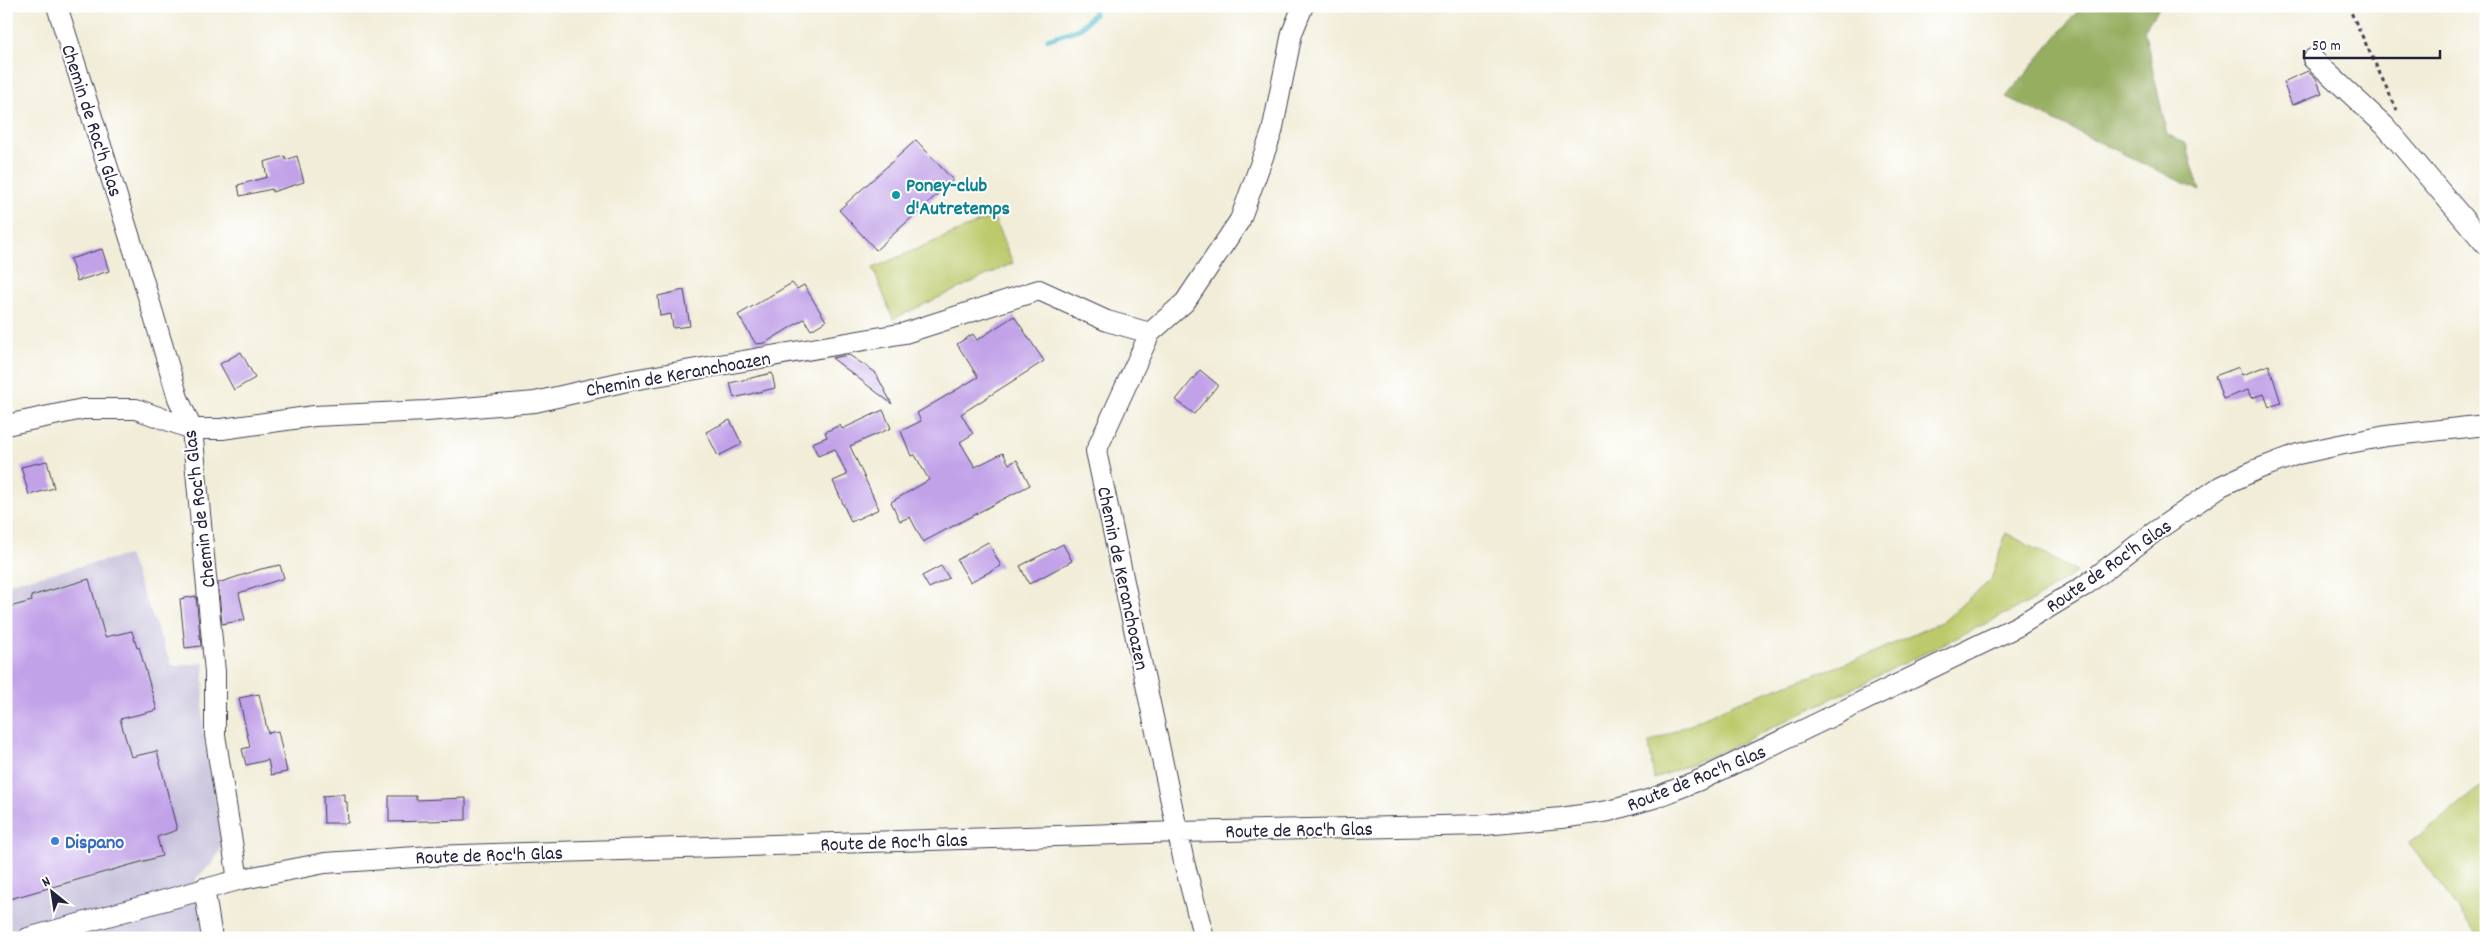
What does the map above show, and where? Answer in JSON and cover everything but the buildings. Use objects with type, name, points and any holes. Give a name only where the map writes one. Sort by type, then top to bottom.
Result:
[{"type":"street","name":"Chemin de Roc'h Glas","points":[[57,6],[142,276],[178,398],[192,429],[215,672],[215,735],[238,880]]},
{"type":"street","name":"Chemin de Keranchoazen","points":[[1204,938],[1178,832],[1096,451],[1150,333],[1185,302],[1240,220],[1272,132],[1292,33],[1303,6]]},
{"type":"street","points":[[2313,59],[2385,126],[2486,245]]},
{"type":"street","name":"Chemin de Keranchoazen","points":[[6,425],[83,409],[136,409],[192,429],[222,429],[314,416],[428,411],[535,402],[627,381],[905,333],[1039,290],[1107,321],[1150,333]]},
{"type":"street","name":"Route de Roc'h Glas","points":[[28,938],[204,888],[325,863],[431,856],[1178,832],[1484,825],[1571,817],[1609,811],[1654,798],[1702,779],[1840,714],[2018,626],[2084,586],[2153,533],[2213,491],[2258,469],[2298,454],[2339,444],[2386,436],[2486,425]]},
{"type":"street","points":[[204,888],[212,938]]},
{"type":"path","points":[[2348,6],[2400,116]]},
{"type":"shaded area","points":[[128,555],[172,666],[204,663],[203,729],[223,845],[212,864],[196,878],[203,938],[6,938],[6,584]]},
{"type":"green space","points":[[2082,6],[2160,6],[2144,30],[2167,134],[2186,144],[2200,191],[2006,97]]},
{"type":"green space","points":[[993,216],[1013,263],[893,319],[873,268]]},
{"type":"green space","points":[[2006,533],[2077,572],[2034,600],[1732,747],[1654,779],[1649,743],[1733,704],[1869,655],[1945,620],[1991,580]]},
{"type":"green space","points":[[2486,783],[2486,938],[2481,938],[2409,844]]},
{"type":"waterway","points":[[1048,39],[1079,29],[1094,14],[1093,6]]},
{"type":"place","name":"Poney-club d'Autretemps","points":[[896,195]]},
{"type":"place","name":"Dispano","points":[[55,841]]}]
